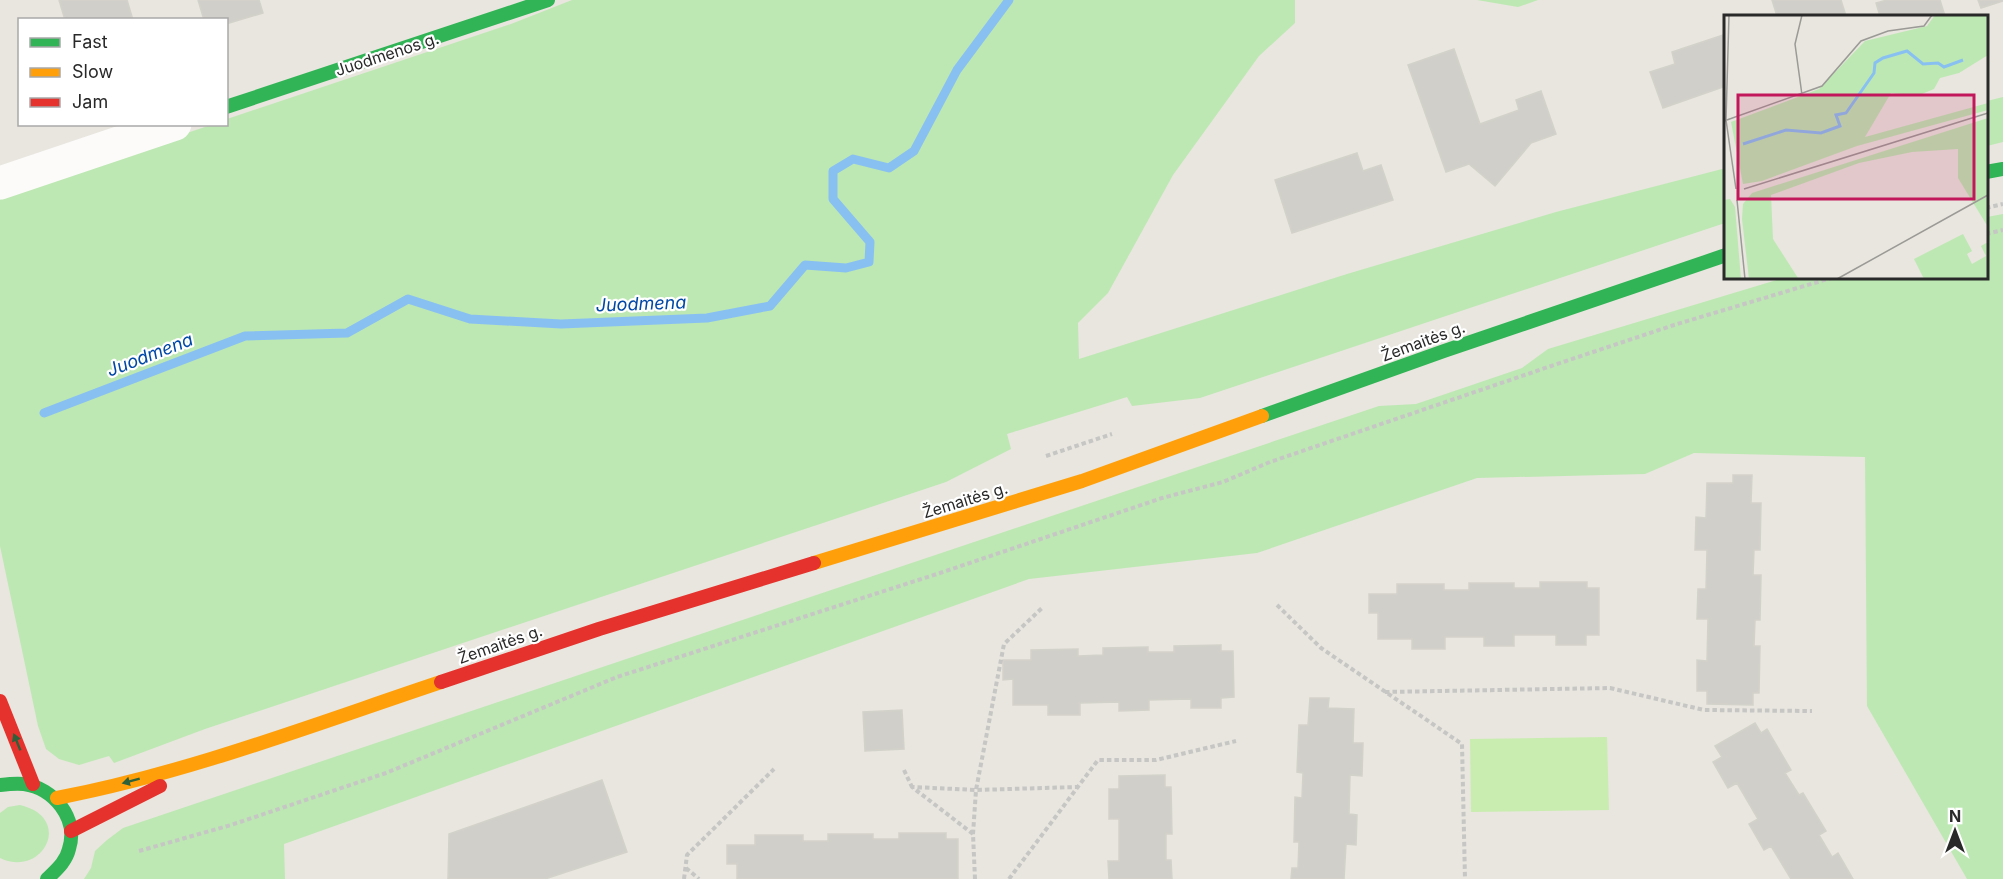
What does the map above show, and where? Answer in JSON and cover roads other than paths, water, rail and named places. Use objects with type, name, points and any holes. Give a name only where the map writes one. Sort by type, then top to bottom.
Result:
[{"type":"main road","name":"Juodmenos g.","points":[[228,106],[544,1]]},
{"type":"main road","points":[[1988,172],[2003,169]]},
{"type":"main road","name":"Žemaitės g.","points":[[57,798],[94,791],[208,760],[599,629],[1082,481],[1444,351],[1724,255]]},
{"type":"main road","points":[[0,701],[33,784]]},
{"type":"main road","name":"Žemaitės g.","points":[[71,831],[124,806],[208,760]]},
{"type":"main road","points":[[0,785],[17,782],[33,784],[45,789],[57,798],[67,813],[71,831],[68,854],[56,873],[47,879]]},
{"type":"street","points":[[0,183],[169,126]]},
{"type":"waterway","name":"Juodmena","points":[[44,413],[245,336],[347,333],[408,299],[470,319],[561,324],[707,318],[770,306],[805,265],[846,268],[869,262],[870,242],[833,199],[833,171],[853,159],[889,168],[914,151],[957,70],[1009,0]]}]
